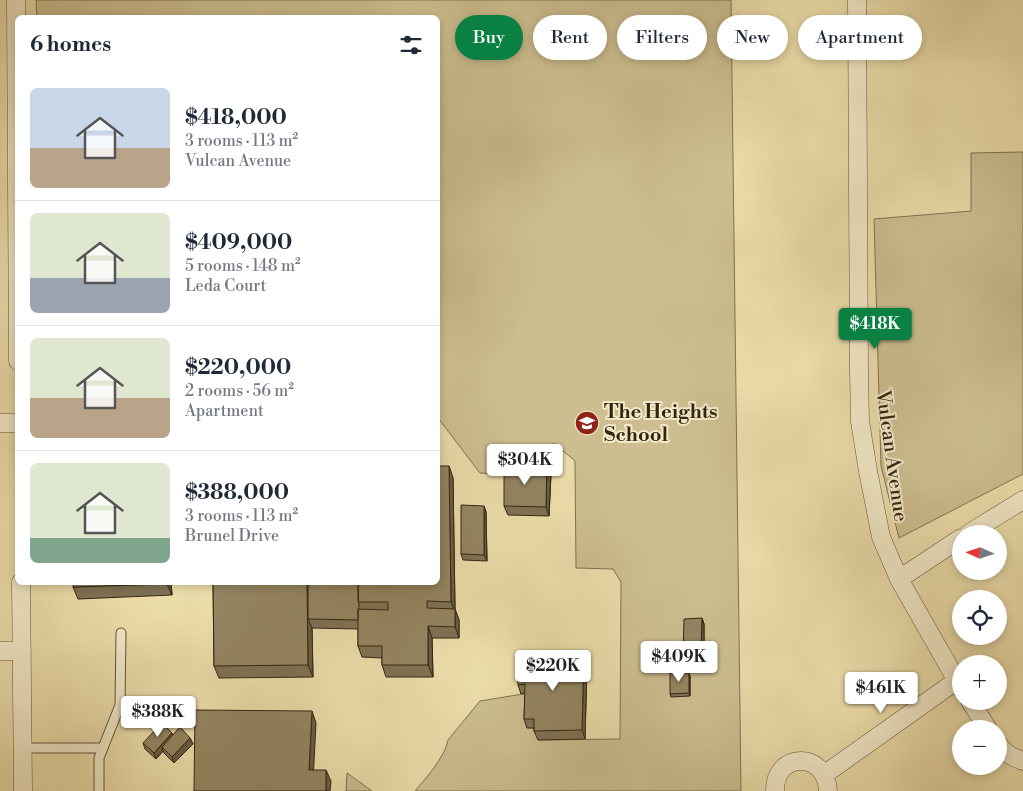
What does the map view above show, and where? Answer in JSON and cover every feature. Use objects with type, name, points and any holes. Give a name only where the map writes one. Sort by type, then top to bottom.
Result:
[{"type":"street","points":[[15,15],[16,0]]},
{"type":"street","name":"Vulcan Avenue","points":[[857,0],[860,421],[882,537],[899,580],[952,673]]},
{"type":"street","points":[[15,18],[8,147],[15,297]]},
{"type":"street","points":[[0,423],[15,423]]},
{"type":"street","points":[[983,525],[1023,500]]},
{"type":"street","points":[[899,580],[952,544]]},
{"type":"street","points":[[21,585],[23,791]]},
{"type":"street","points":[[0,651],[22,651]]},
{"type":"street","points":[[774,791],[775,781],[779,772],[793,762],[802,761],[819,767],[826,783],[952,690]]},
{"type":"street","points":[[1007,752],[1019,759]]},
{"type":"lane","points":[[100,791],[99,758],[120,704],[121,633]]},
{"type":"lane","points":[[22,748],[103,748]]},
{"type":"shaded area","points":[[36,0],[731,0],[731,15],[717,15],[717,60],[732,60],[741,791],[415,791],[439,760],[448,740],[480,701],[529,693],[527,728],[538,728],[538,740],[620,739],[621,582],[613,569],[576,568],[575,461],[555,444],[552,444],[551,474],[507,474],[506,449],[499,474],[480,473],[440,421],[440,15],[37,15]]},
{"type":"shaded area","points":[[1023,152],[1023,474],[899,538],[881,466],[874,219],[971,211],[971,153]]},
{"type":"shaded area","points":[[347,773],[372,791],[346,791]]},
{"type":"building","points":[[504,465],[547,465],[546,507],[504,506]]},
{"type":"building","points":[[440,466],[449,466],[451,602],[427,601],[427,608],[455,609],[455,627],[428,626],[428,665],[382,665],[382,646],[358,646],[358,609],[388,610],[388,602],[358,602],[358,585],[440,585]]},
{"type":"building","points":[[461,505],[484,506],[484,555],[461,554]]},
{"type":"building","points":[[73,585],[136,585],[73,587]]},
{"type":"building","points":[[213,585],[307,585],[308,665],[214,666]]},
{"type":"building","points":[[308,585],[358,585],[358,620],[308,619]]},
{"type":"building","points":[[702,618],[701,656],[683,657],[684,619]]},
{"type":"building","points":[[584,656],[582,730],[534,731],[534,719],[524,719],[525,684],[518,685],[517,657]]},
{"type":"building","points":[[670,673],[689,673],[689,693],[670,694]]},
{"type":"building","points":[[195,710],[312,711],[309,770],[326,770],[326,791],[194,791]]},
{"type":"building","points":[[162,723],[172,733],[154,753],[143,743]]},
{"type":"building","points":[[180,727],[190,738],[172,757],[162,747]]},
{"type":"place","name":"The Heights School","points":[[587,423]]}]
